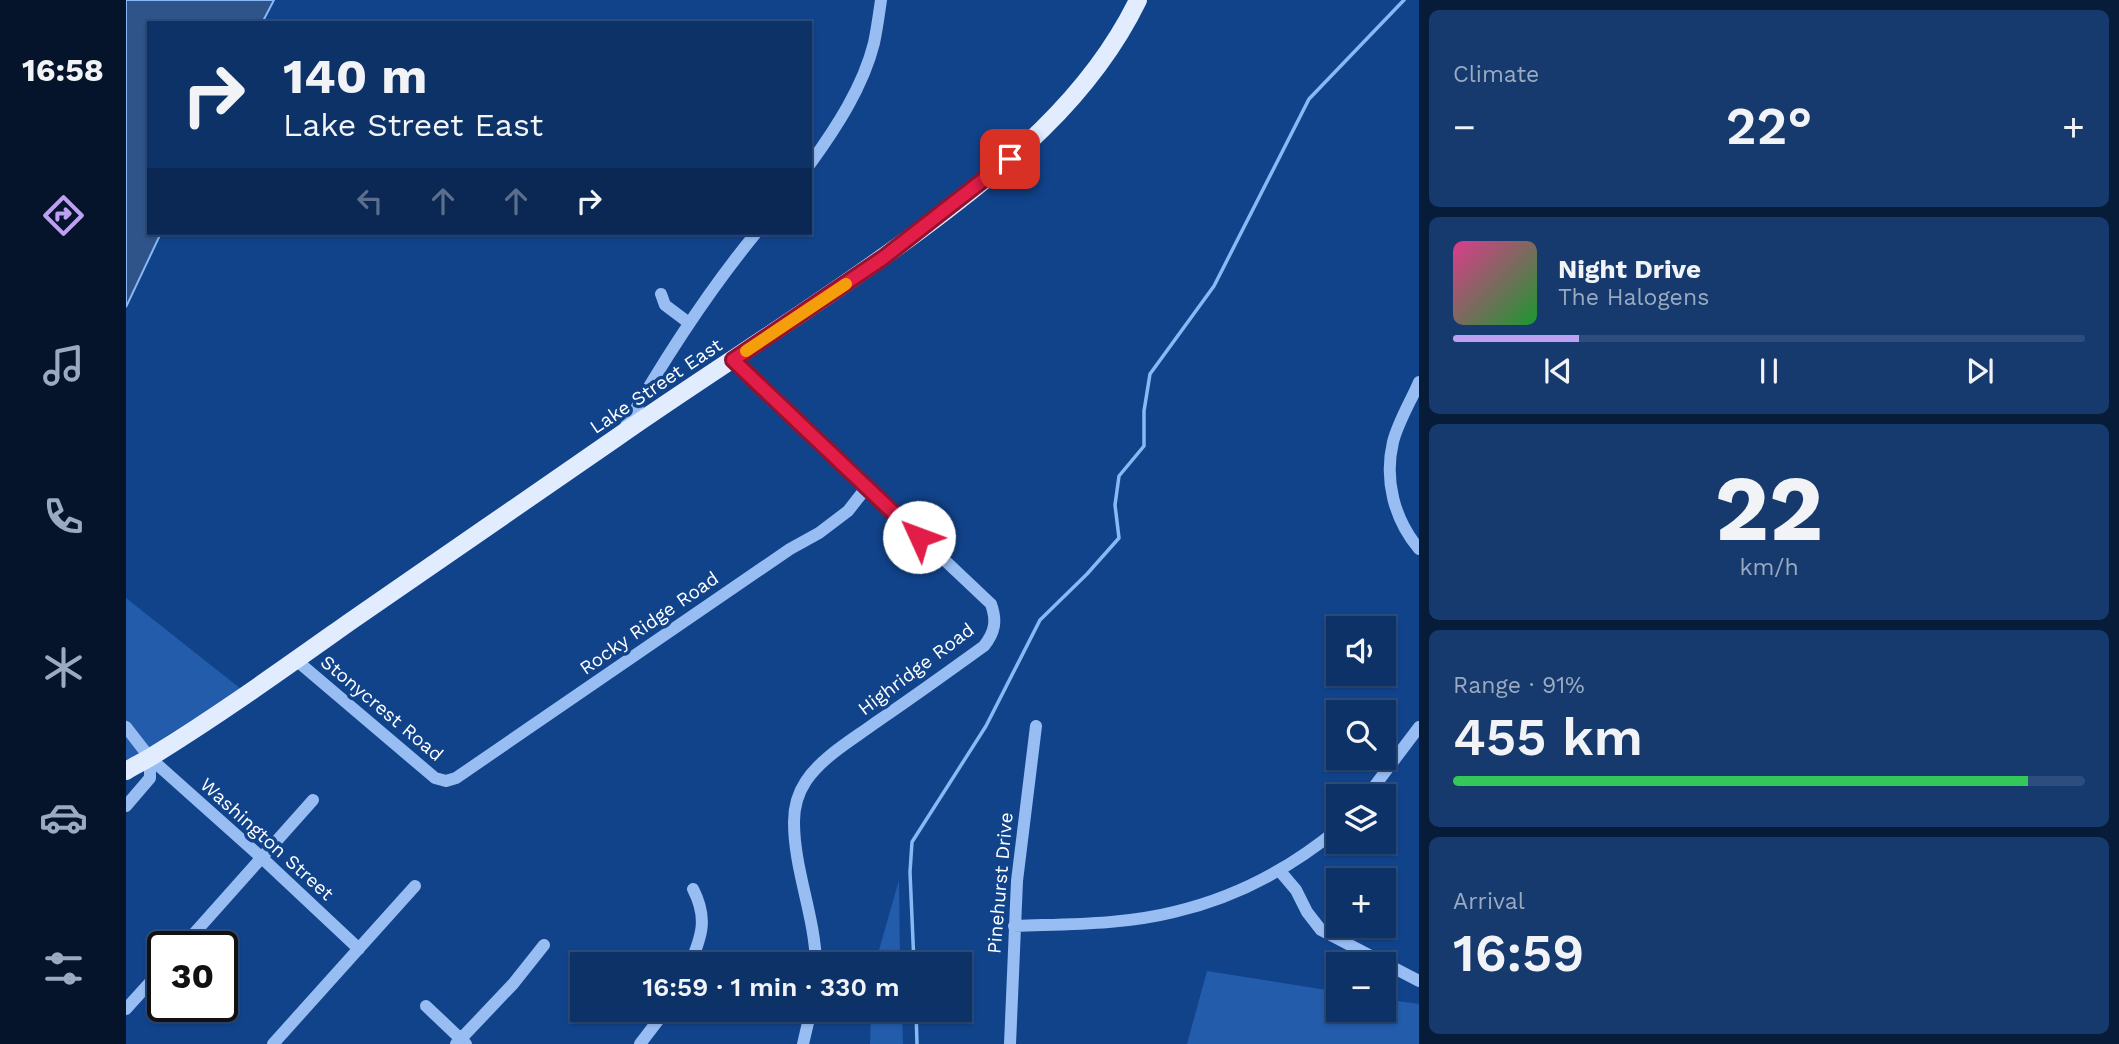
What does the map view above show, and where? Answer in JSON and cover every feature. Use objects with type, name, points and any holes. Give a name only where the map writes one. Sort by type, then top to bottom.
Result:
[{"type":"main road","name":"Lake Street East","points":[[126,771],[150,758],[296,660],[621,434],[883,258],[996,172],[1039,133],[1079,91],[1106,57],[1138,0]]},
{"type":"street","points":[[812,161],[838,123],[867,62],[874,44],[881,0]]},
{"type":"street","points":[[621,434],[658,369],[755,235]]},
{"type":"street","points":[[661,294],[665,305],[689,323]]},
{"type":"street","name":"Highridge Road","points":[[733,360],[991,604],[996,617],[992,635],[984,646],[832,754],[807,779],[800,792],[794,822],[816,952]]},
{"type":"street","points":[[1419,382],[1394,440],[1389,471],[1393,500],[1407,534],[1419,549]]},
{"type":"street","name":"Rocky Ridge Road","points":[[446,781],[456,779],[790,549],[819,533],[848,511],[866,488]]},
{"type":"street","name":"Stonycrest Road","points":[[296,660],[435,778],[446,781]]},
{"type":"street","name":"Pinehurst Drive","points":[[1010,1044],[1014,926],[1022,828],[1036,726]]},
{"type":"street","name":"Washington Street","points":[[126,727],[150,758],[359,949]]},
{"type":"street","points":[[1376,784],[1419,727]]},
{"type":"street","points":[[126,806],[150,778],[150,758]]},
{"type":"street","points":[[196,931],[313,800]]},
{"type":"street","points":[[1014,926],[1111,922],[1172,913],[1216,900],[1279,870],[1326,838]]},
{"type":"street","points":[[1279,870],[1296,890],[1307,912],[1321,930],[1419,981]]},
{"type":"street","points":[[273,1044],[415,886]]},
{"type":"street","points":[[694,890],[701,908],[702,929],[694,952]]},
{"type":"street","points":[[426,1006],[461,1042],[544,945]]},
{"type":"street","points":[[126,1009],[147,986]]},
{"type":"street","points":[[640,1044],[657,1022]]},
{"type":"street","points":[[803,1044],[808,1022]]},
{"type":"shaded area","points":[[126,0],[274,0],[263,21],[147,21],[147,235],[160,235],[126,307]]},
{"type":"shaded area","points":[[126,598],[241,689],[126,762]]},
{"type":"shaded area","points":[[899,880],[900,952],[878,952]]},
{"type":"shaded area","points":[[1207,971],[1326,990],[1326,1022],[1396,1022],[1396,1001],[1419,1004],[1419,1044],[1187,1044]]},
{"type":"shaded area","points":[[871,1022],[902,1022],[903,1044],[870,1044]]},
{"type":"waterway","points":[[913,952],[910,872],[912,842],[986,726],[1040,620],[1119,538],[1115,505],[1119,476],[1144,446],[1144,411],[1150,374],[1214,286],[1309,99],[1404,0]]},
{"type":"waterway","points":[[916,1022],[917,1044]]},
{"type":"slow traffic","points":[[746,351],[846,284]]},
{"type":"route","points":[[919,537],[733,360],[883,258],[1010,159]]}]
